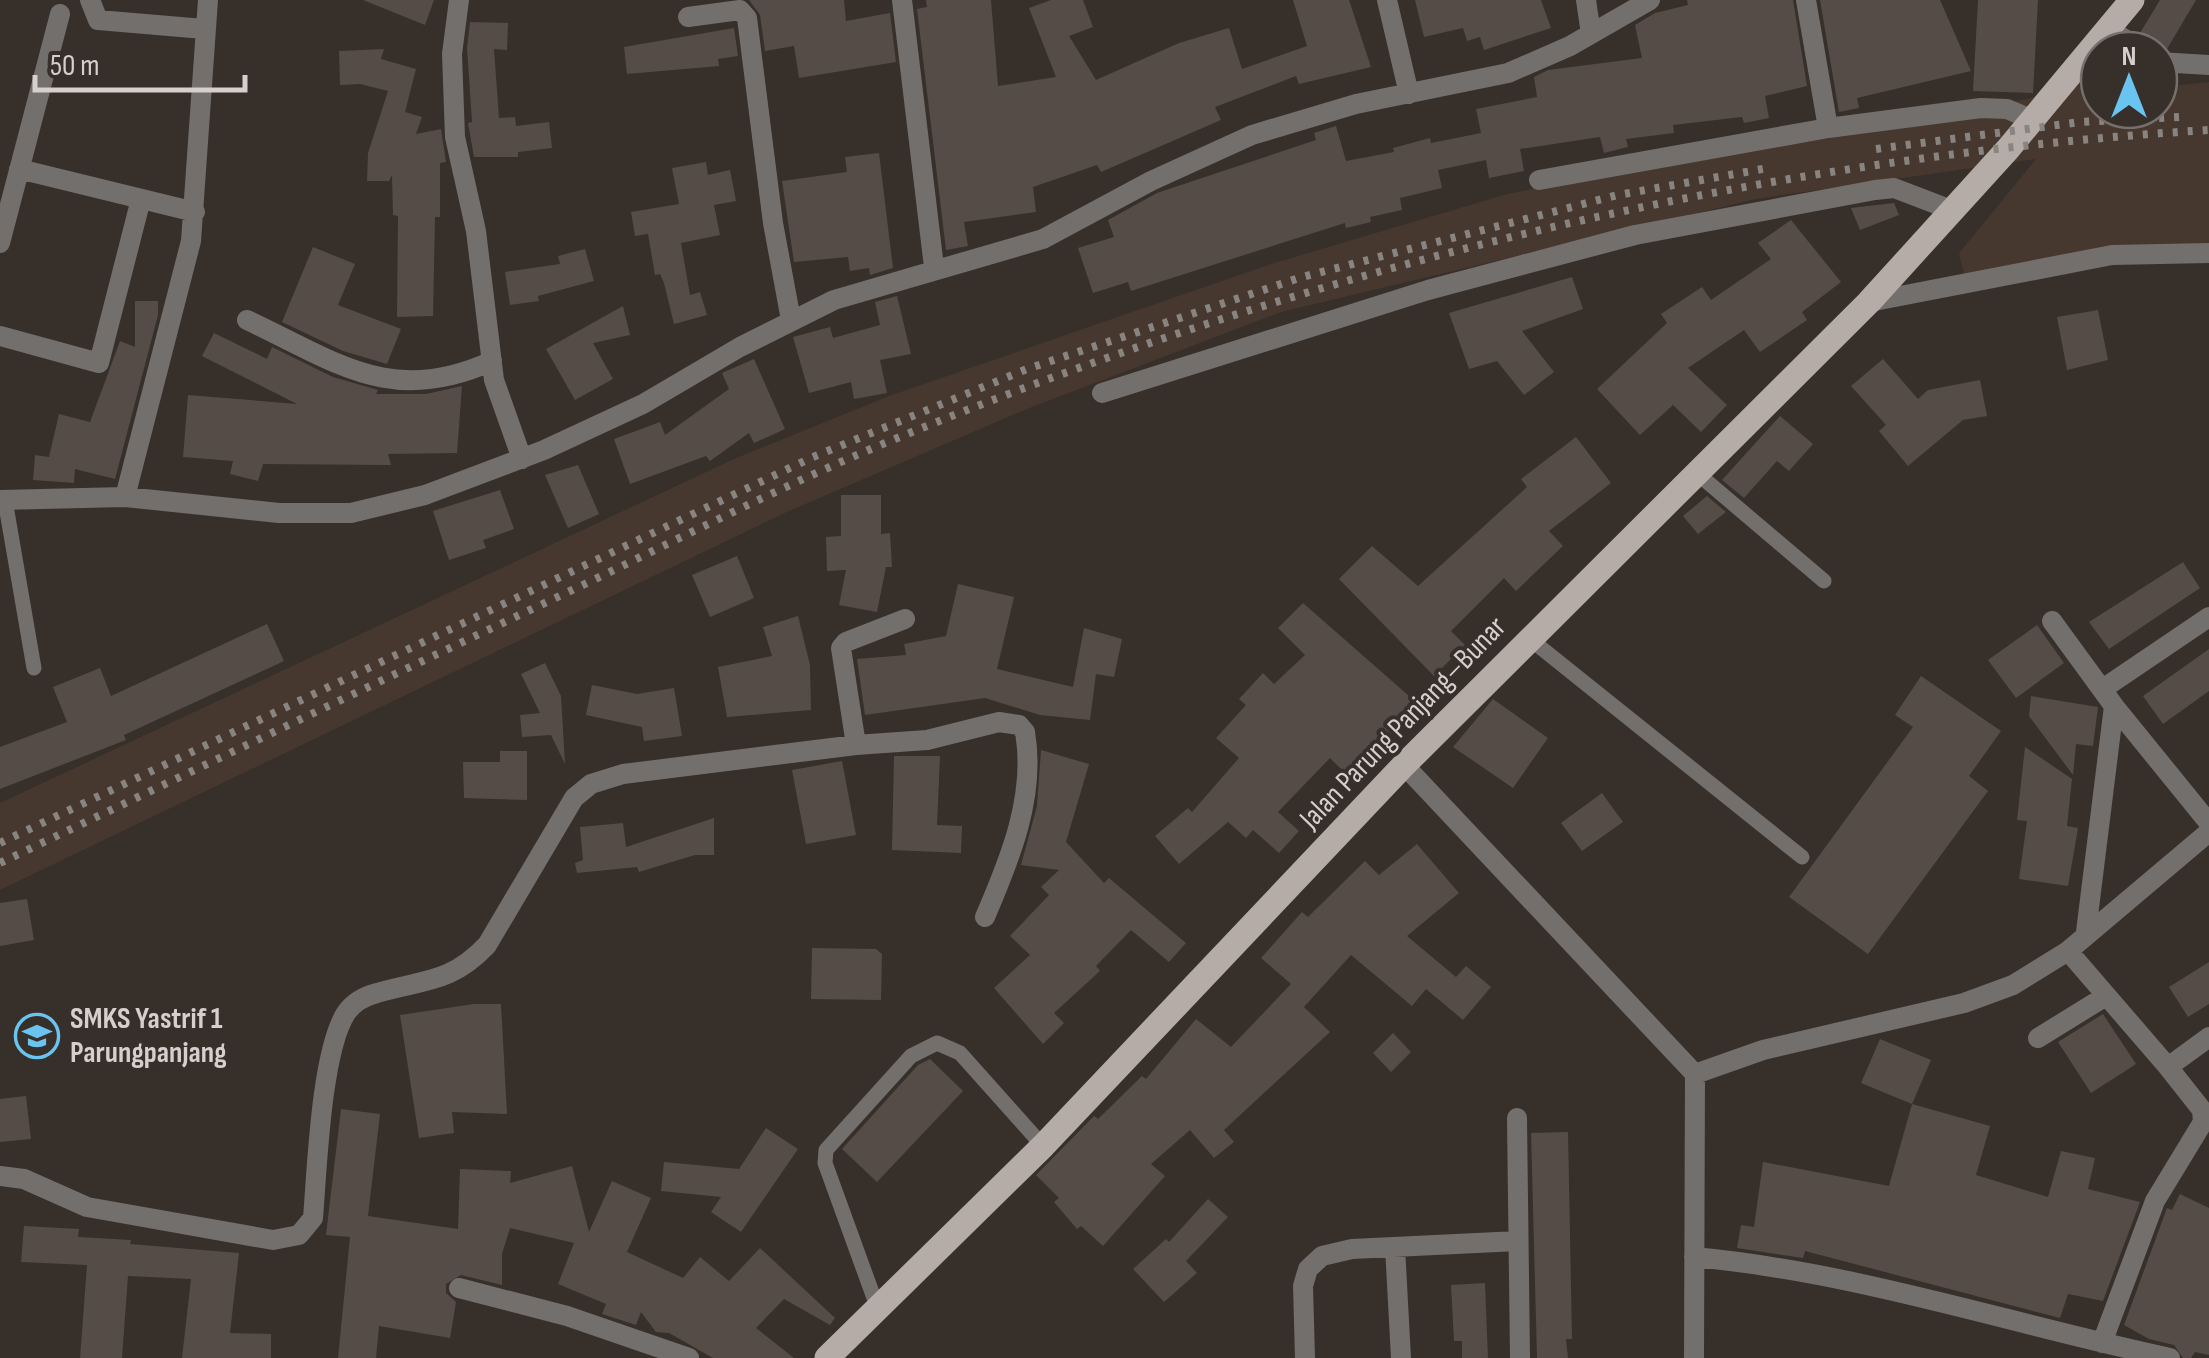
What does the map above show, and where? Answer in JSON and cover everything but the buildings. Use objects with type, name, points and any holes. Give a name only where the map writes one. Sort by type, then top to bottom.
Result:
[{"type":"main road","name":"Jalan Parung Panjang–Bunar","points":[[2110,30],[2132,0]]},
{"type":"main road","name":"Jalan Parung Panjang–Bunar","points":[[827,1358],[1043,1146],[1530,638],[1869,302],[2079,66]]},
{"type":"street","points":[[90,0],[98,20],[204,29]]},
{"type":"street","points":[[125,497],[187,264],[195,212],[208,0]]},
{"type":"street","points":[[459,0],[452,107],[476,231],[492,361],[522,459]]},
{"type":"street","points":[[902,0],[934,267]]},
{"type":"street","points":[[1387,0],[1409,94]]},
{"type":"street","points":[[1586,0],[1591,34]]},
{"type":"street","points":[[2,500],[125,497],[279,513],[351,514],[425,495],[522,459],[643,404],[834,300],[934,267],[1043,239],[1168,172],[1252,134],[1508,73],[1591,34],[1650,0]]},
{"type":"street","points":[[1806,0],[1828,128]]},
{"type":"street","points":[[688,17],[731,9],[740,10],[746,18],[772,223],[791,320]]},
{"type":"street","points":[[0,242],[60,14]]},
{"type":"street","points":[[2179,63],[2209,65]]},
{"type":"street","points":[[1539,180],[1828,128],[1993,106],[2028,125]]},
{"type":"street","points":[[19,170],[195,212]]},
{"type":"street","points":[[1102,392],[1428,290],[1636,236],[1894,188],[1950,210]]},
{"type":"street","points":[[0,336],[98,363],[141,199]]},
{"type":"street","points":[[1869,302],[2112,255],[2209,253]]},
{"type":"street","points":[[246,320],[369,376],[399,382],[456,377],[492,361]]},
{"type":"street","points":[[2086,932],[2109,697],[2209,618]]},
{"type":"street","points":[[856,746],[842,648],[846,642],[905,620]]},
{"type":"street","points":[[2052,621],[2209,822]]},
{"type":"street","points":[[0,1176],[24,1179],[87,1207],[272,1240],[299,1234],[312,1218],[331,1064],[346,1013],[359,1000],[379,992],[442,979],[468,965],[487,945],[574,798],[591,784],[623,774],[926,740],[999,722],[1019,724],[1025,732],[1022,814],[1007,867],[985,917]]},
{"type":"street","points":[[1404,766],[1695,1074],[1694,1358]]},
{"type":"street","points":[[1695,1074],[1763,1050],[1993,994],[2068,951],[2209,832]]},
{"type":"street","points":[[2068,951],[2202,1110],[2203,1122],[2154,1200],[2102,1343]]},
{"type":"street","points":[[2038,1038],[2106,996]]},
{"type":"street","points":[[2168,1067],[2209,1037]]},
{"type":"street","points":[[1517,1118],[1520,1358]]},
{"type":"street","points":[[1305,1358],[1303,1286],[1308,1269],[1336,1250],[1518,1241]]},
{"type":"street","points":[[1396,1247],[1401,1358]]},
{"type":"street","points":[[1694,1257],[1775,1264],[1860,1282],[2170,1358]]},
{"type":"street","points":[[459,1288],[566,1316],[689,1358]]},
{"type":"lane","points":[[1698,474],[1824,581]]},
{"type":"lane","points":[[2,500],[34,668]]},
{"type":"lane","points":[[1530,638],[1802,858]]},
{"type":"lane","points":[[878,1309],[825,1163],[826,1150],[911,1056],[937,1044],[960,1053],[1043,1146]]},
{"type":"shaded area","points":[[2079,82],[2079,130],[2179,130],[2179,85],[2209,82],[2209,248],[1965,278],[1959,253],[2036,159],[1756,199],[1281,312],[1027,409],[787,512],[0,890],[0,803],[736,458],[889,396],[1271,264],[1507,194],[1829,129],[2028,99]]},
{"type":"railway","points":[[1876,149],[2079,122]]},
{"type":"railway","points":[[0,863],[833,466],[1072,370],[1230,316],[1390,269],[1551,228],[1714,193],[1878,165],[2043,144],[2209,130]]},
{"type":"railway","points":[[0,843],[813,457],[1027,369],[1302,277],[1618,195],[1768,168]]},
{"type":"place","name":"SMKS Yastrif 1 Parungpanjang","points":[[37,1036]]}]
